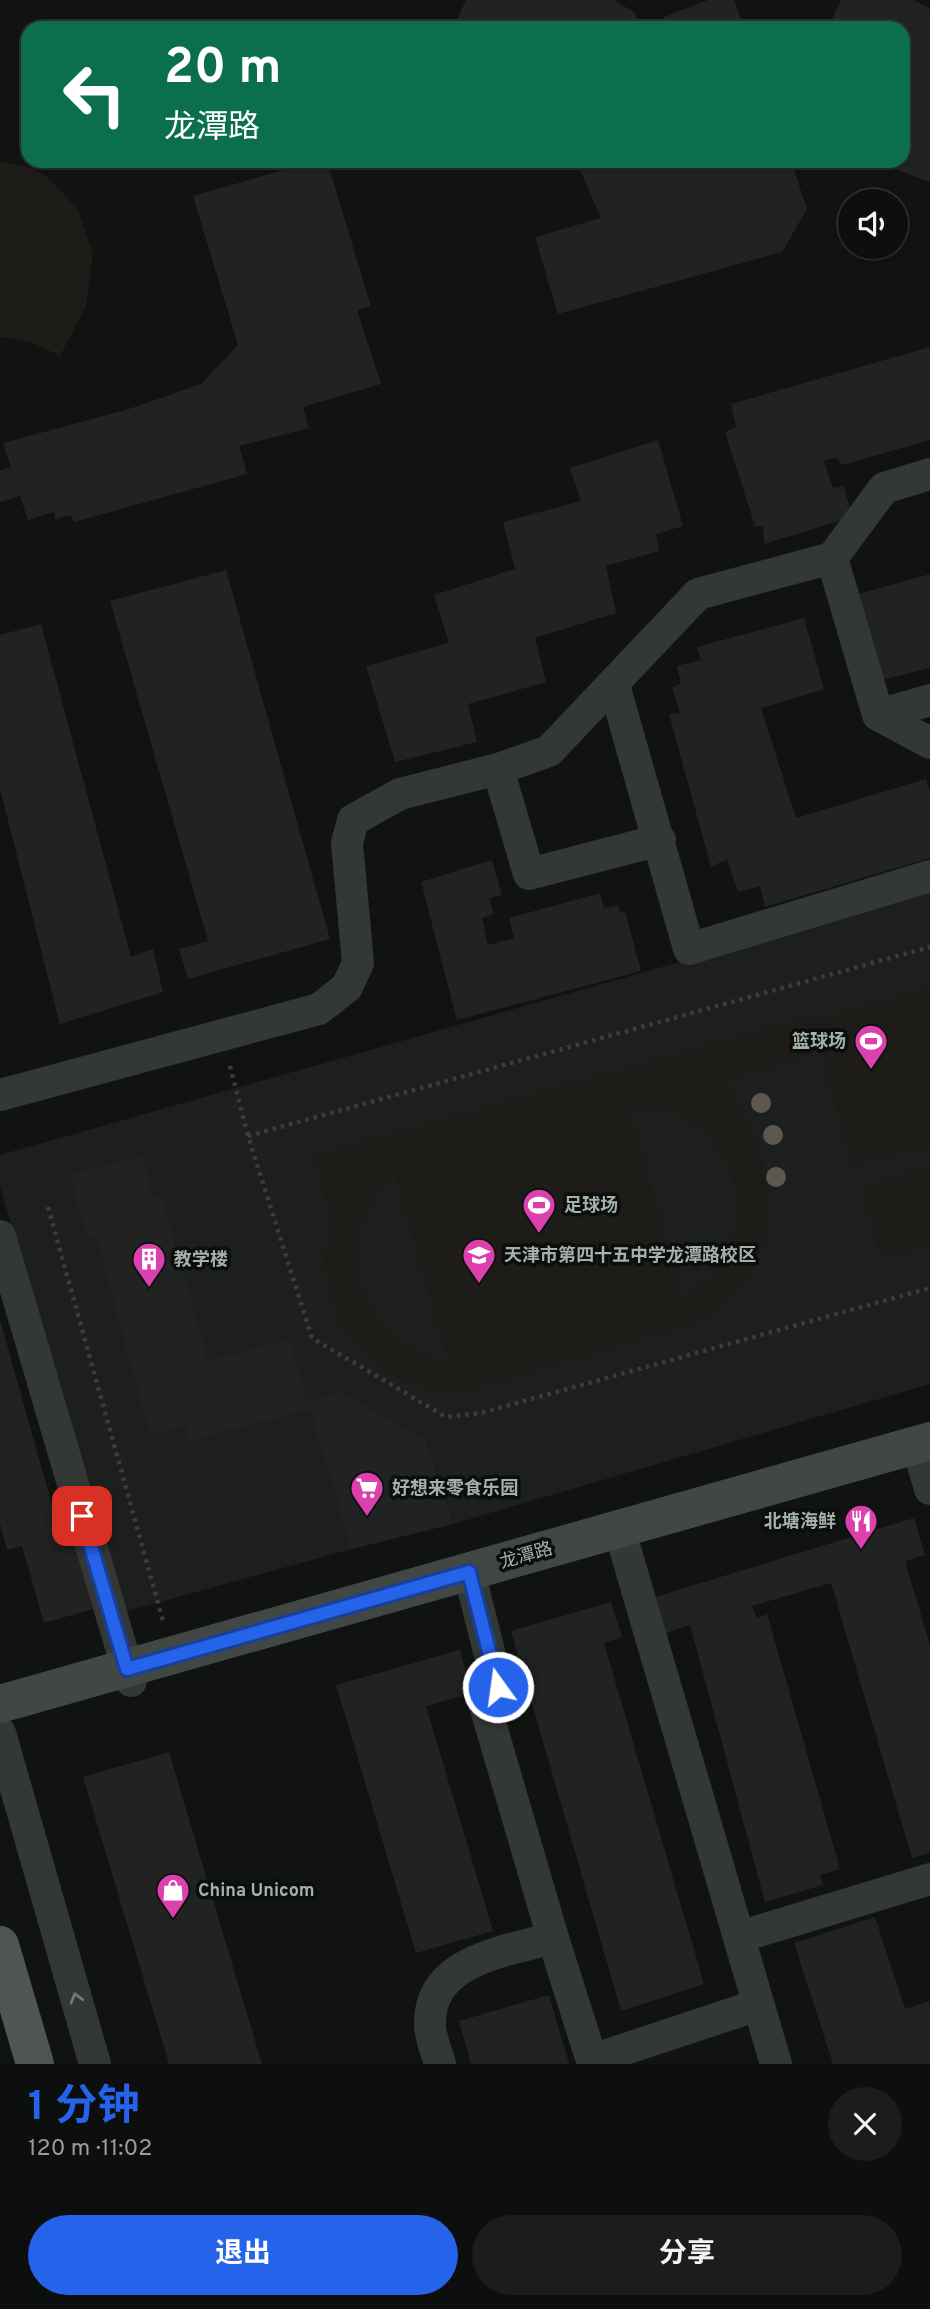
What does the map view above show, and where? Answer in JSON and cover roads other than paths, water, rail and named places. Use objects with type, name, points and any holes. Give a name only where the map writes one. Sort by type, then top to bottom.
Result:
[{"type":"main road","points":[[0,1945],[35,2064]]},
{"type":"street","points":[[0,1095],[319,1009],[347,987],[358,963],[347,843],[353,820],[400,794],[498,769],[549,751],[698,594],[832,558],[884,488],[930,474]]},
{"type":"street","points":[[832,558],[878,715],[930,743]]},
{"type":"street","points":[[614,685],[689,948],[930,876]]},
{"type":"street","points":[[878,715],[930,700]]},
{"type":"street","points":[[498,769],[530,874],[660,840]]},
{"type":"street","points":[[0,1236],[129,1675]]},
{"type":"street","name":"龙潭路","points":[[0,1720],[129,1675],[621,1534],[926,1458]]},
{"type":"street","points":[[621,1534],[776,2064]]},
{"type":"street","points":[[470,1577],[498,1687],[481,1692],[592,2062],[758,2005]]},
{"type":"street","name":"龙潭路","points":[[0,1704],[129,1675],[172,1656],[470,1577]]},
{"type":"street","points":[[0,1733],[95,2064]]},
{"type":"street","points":[[739,1937],[930,1879]]},
{"type":"street","points":[[440,2064],[430,2029],[432,2008],[438,1992],[451,1975],[467,1963],[553,1938]]},
{"type":"place","name":"篮球场","points":[[871,1071]]},
{"type":"place","name":"足球场","points":[[539,1235]]},
{"type":"place","name":"天津市第四十五中学龙潭路校区","points":[[479,1285]]},
{"type":"place","name":"教学楼","points":[[149,1289]]},
{"type":"place","name":"好想来零食乐园","points":[[367,1518]]},
{"type":"place","name":"北塘海鲜","points":[[861,1551]]},
{"type":"place","name":"China Unicom","points":[[173,1920]]}]
